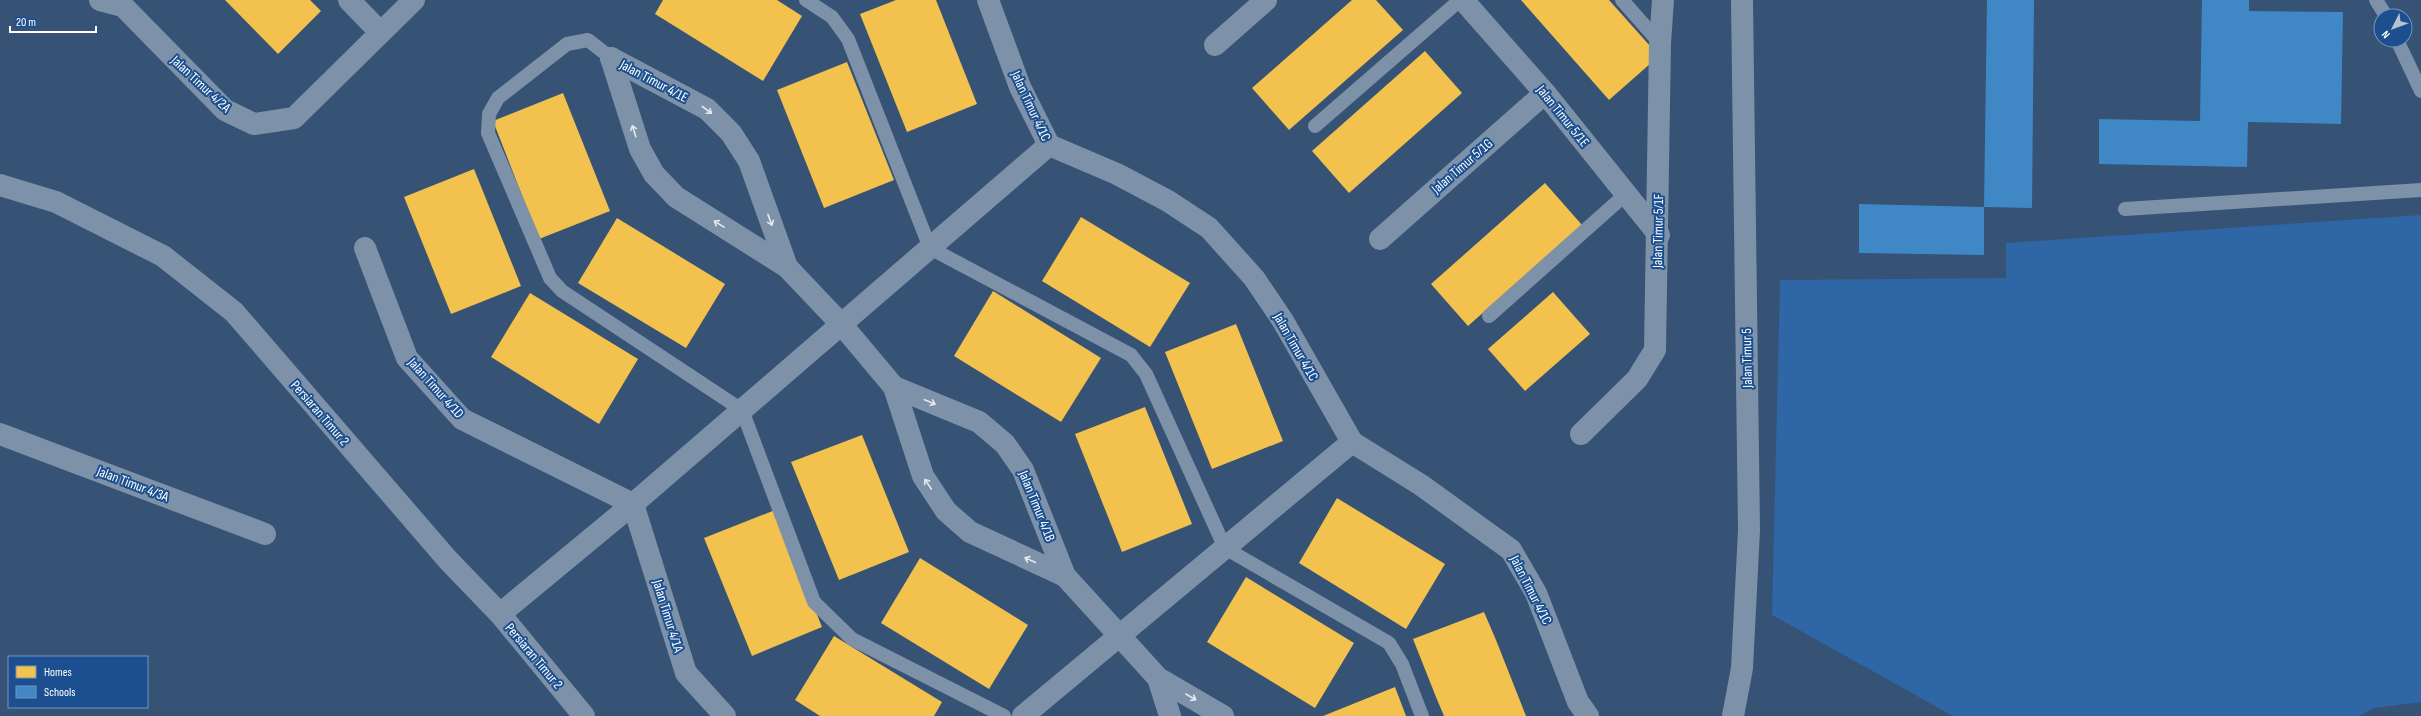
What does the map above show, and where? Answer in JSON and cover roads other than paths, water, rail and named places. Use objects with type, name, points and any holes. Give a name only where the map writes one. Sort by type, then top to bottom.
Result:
[{"type":"street","name":"Jalan Timur 4/2A","points":[[100,0],[123,6],[225,110],[254,124],[294,118],[414,0]]},
{"type":"street","points":[[349,0],[380,32]]},
{"type":"street","name":"Jalan Timur 4/1C","points":[[988,0],[1020,87],[1049,145],[1117,174],[1168,201],[1209,228],[1254,278],[1282,321],[1352,442],[1421,485],[1511,550],[1536,593],[1578,702],[1588,716]]},
{"type":"street","points":[[1215,45],[1266,0]]},
{"type":"street","name":"Jalan Timur 5/1E","points":[[1462,0],[1545,94],[1659,235]]},
{"type":"street","name":"Jalan Timur 5/1F","points":[[1581,434],[1637,379],[1655,350],[1659,235],[1660,44],[1663,0]]},
{"type":"street","name":"Jalan Timur 5","points":[[1733,716],[1742,668],[1749,530],[1742,0]]},
{"type":"street","name":"Jalan Timur 4/1E","points":[[611,58],[707,109],[731,132],[749,162],[787,267]]},
{"type":"street","name":"Jalan Timur 4/1E","points":[[611,58],[640,149],[654,174],[676,197],[787,267],[842,325]]},
{"type":"street","name":"Jalan Timur 5/1G","points":[[1380,239],[1545,94]]},
{"type":"street","points":[[500,614],[633,504],[1049,145]]},
{"type":"street","name":"Persiaran Timur 2","points":[[0,185],[56,202],[163,256],[234,312],[442,554],[500,614],[584,716]]},
{"type":"street","name":"Jalan Timur 4/1D","points":[[365,248],[407,358],[462,419],[633,504]]},
{"type":"street","name":"Jalan Timur 4/1B","points":[[842,325],[894,387],[923,476],[946,511],[970,532],[1065,576]]},
{"type":"street","name":"Jalan Timur 4/1B","points":[[894,387],[979,422],[1005,444],[1023,470],[1065,576],[1158,678],[1223,716]]},
{"type":"street","name":"Jalan Timur 4/3A","points":[[0,434],[265,534]]},
{"type":"street","points":[[1023,716],[1121,636],[1352,442]]},
{"type":"street","name":"Jalan Timur 4/1A","points":[[633,504],[686,673],[725,716]]},
{"type":"street","name":"Jalan Timur 4/1B","points":[[1158,678],[1170,716]]},
{"type":"lane","points":[[806,0],[832,17],[848,39],[930,248],[1131,354],[1146,374],[1225,548],[1389,643],[1402,664],[1422,716]]},
{"type":"lane","points":[[1315,126],[1462,0]]},
{"type":"lane","points":[[1622,0],[1660,44]]},
{"type":"lane","points":[[611,58],[588,40],[567,44],[498,98],[489,114],[488,133],[550,278],[562,291],[742,410],[814,602],[852,639],[1004,716]]},
{"type":"lane","points":[[2401,48],[2421,91]]},
{"type":"lane","points":[[2125,210],[2421,190]]},
{"type":"lane","points":[[1489,316],[1626,194]]}]
